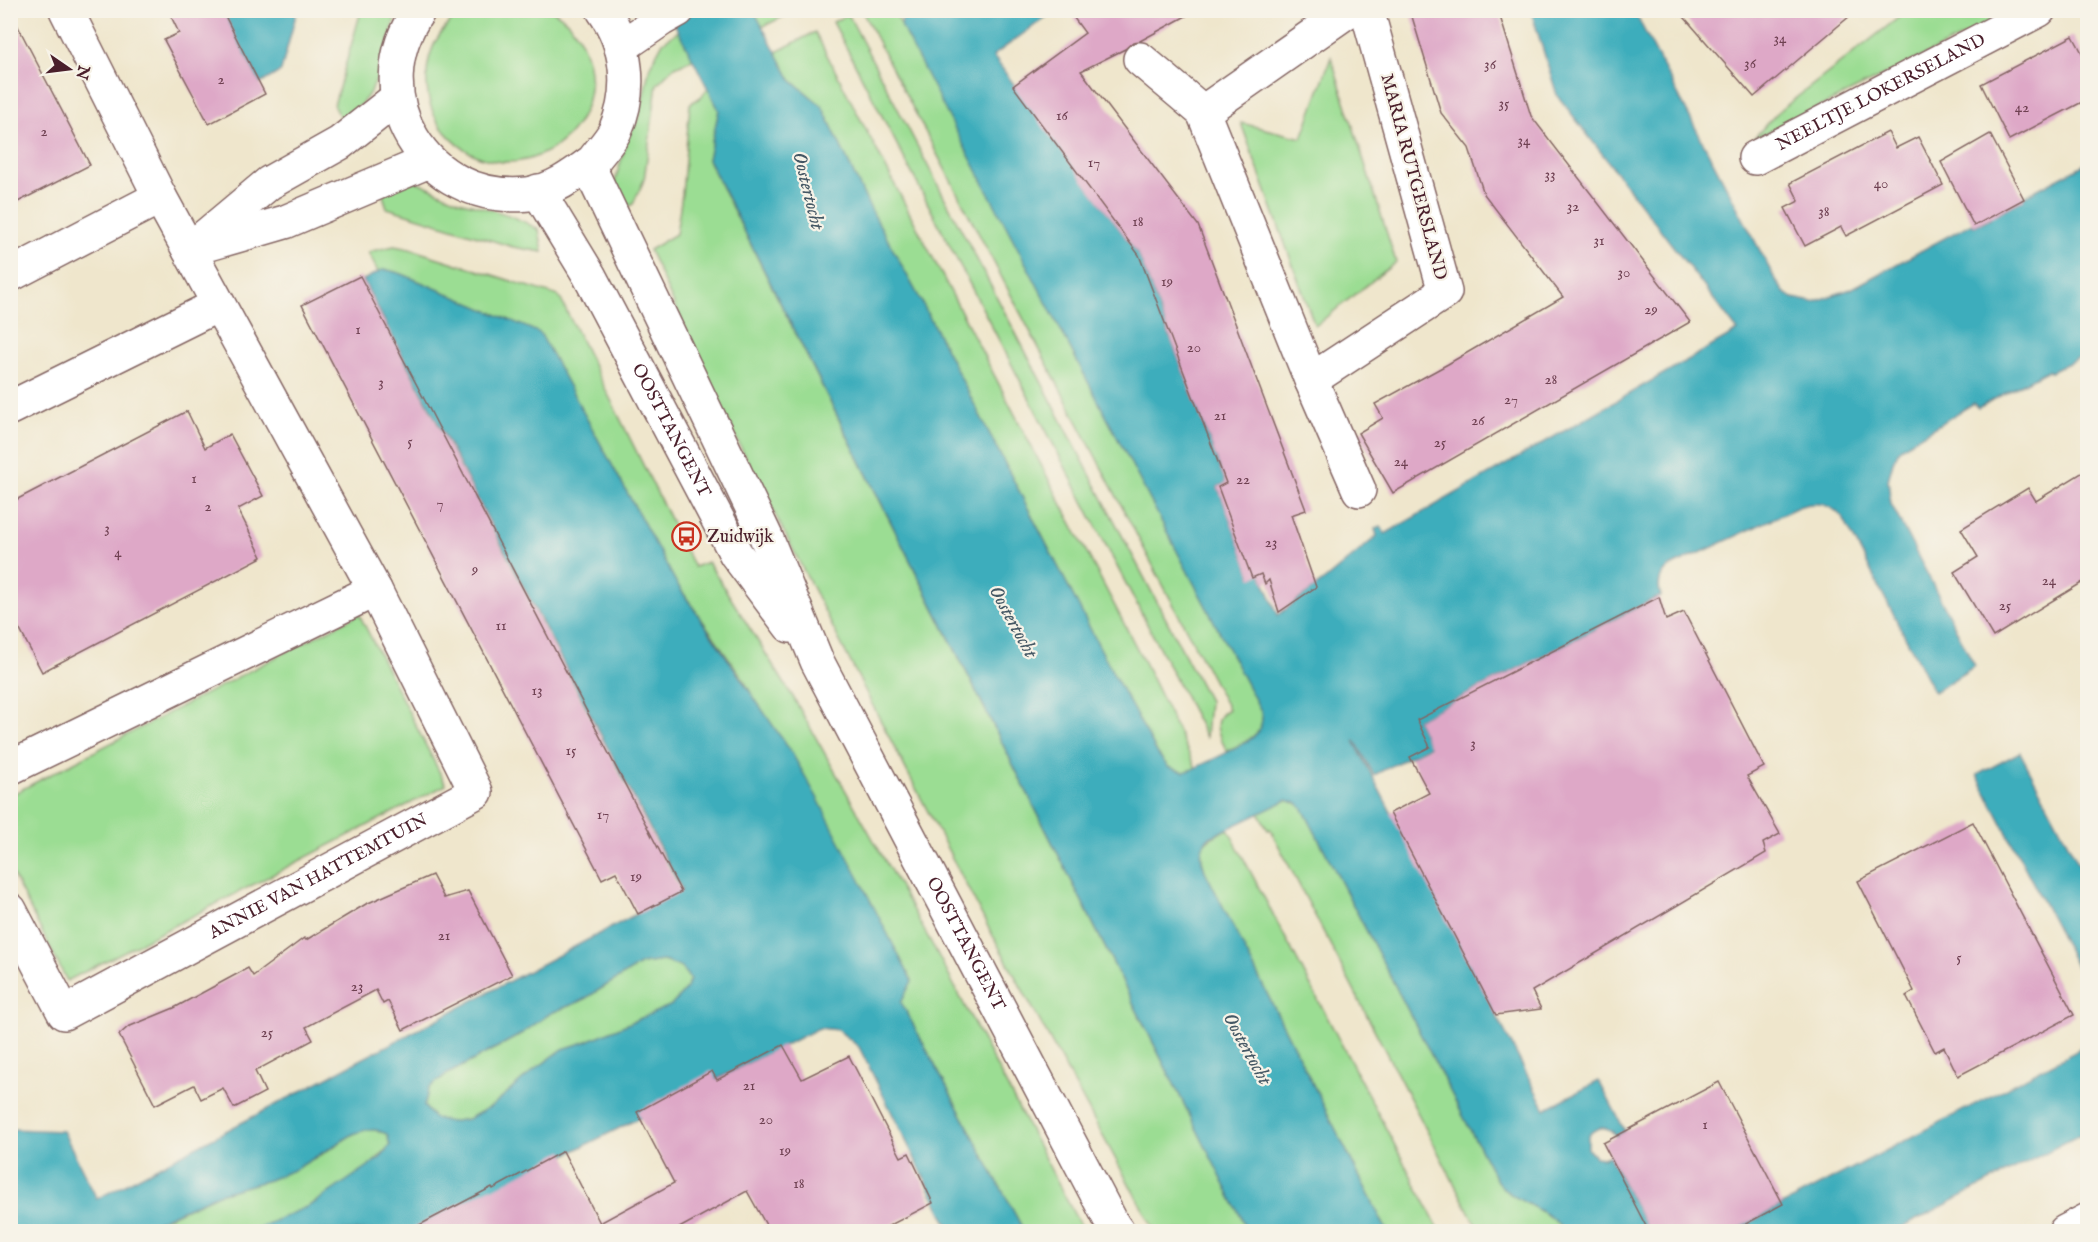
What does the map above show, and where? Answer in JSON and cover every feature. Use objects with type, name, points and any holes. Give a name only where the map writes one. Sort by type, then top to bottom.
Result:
[{"type":"street","name":"ANNIE VAN HATTEMTUIN","points":[[10,909],[64,1013],[476,792],[375,590],[160,197],[66,10]]},
{"type":"street","points":[[419,10],[407,27],[396,62],[397,98],[408,132],[429,161],[459,183],[493,194],[530,194],[564,182],[593,161],[615,131],[626,96],[625,60],[614,25],[603,10]]},
{"type":"street","points":[[1203,112],[1349,10]]},
{"type":"street","name":"MARIA RUTGERSLAND","points":[[1311,380],[1445,292],[1368,10]]},
{"type":"street","name":"NEELTJE LOKERSELAND","points":[[1755,158],[2039,10]]},
{"type":"street","points":[[621,47],[670,15]]},
{"type":"street","points":[[1140,59],[1203,112],[1311,380],[1359,490]]},
{"type":"street","points":[[189,250],[269,183],[340,143],[397,98]]},
{"type":"street","points":[[189,250],[285,222],[429,161]]},
{"type":"street","name":"OOSTTANGENT","points":[[588,165],[766,537],[817,661],[1115,1230]]},
{"type":"street","name":"OOSTTANGENT","points":[[538,191],[590,275],[736,554],[817,661]]},
{"type":"street","points":[[10,275],[160,197]]},
{"type":"street","points":[[10,408],[218,305]]},
{"type":"street","points":[[10,768],[375,590]]},
{"type":"street","points":[[2065,1232],[2088,1220]]},
{"type":"green space","points":[[466,10],[553,11],[572,27],[584,48],[590,80],[586,108],[572,132],[551,149],[526,160],[498,161],[471,153],[446,133],[438,121],[428,95],[428,66],[437,40],[454,18]]},
{"type":"green space","points":[[361,11],[397,11],[380,73],[374,85],[361,104],[341,119],[334,105]]},
{"type":"green space","points":[[754,11],[789,11],[785,16],[762,27]]},
{"type":"green space","points":[[862,11],[894,11],[1261,711],[1261,726],[1258,732],[1240,745],[1227,751],[1219,734],[1217,723],[1222,713],[1228,709]]},
{"type":"green space","points":[[1907,11],[2015,11],[1752,140],[1778,112]]},
{"type":"green space","points":[[848,14],[1209,701],[1206,737],[833,22]]},
{"type":"green space","points":[[679,31],[693,59],[673,68],[657,84],[644,180],[633,204],[622,210],[616,202],[615,181],[627,140],[639,116],[650,66],[663,42]]},
{"type":"green space","points":[[815,32],[1143,660],[1196,768],[1185,772],[1174,770],[1168,767],[1158,754],[1114,675],[920,299],[867,202],[822,106],[791,80],[776,52]]},
{"type":"green space","points":[[1331,57],[1396,262],[1315,326],[1241,123],[1302,138]]},
{"type":"green space","points":[[708,88],[719,110],[708,160],[1248,1231],[1155,1231],[987,925],[740,446],[649,250],[676,234],[690,104],[701,97]]},
{"type":"green space","points":[[415,181],[457,200],[520,220],[539,230],[543,252],[513,247],[387,208],[382,192]]},
{"type":"green space","points":[[394,246],[559,296],[694,567],[708,562],[793,697],[937,953],[1083,1231],[1024,1231],[901,1002],[912,980],[742,677],[677,584],[540,333],[402,274],[388,270],[378,272],[368,252]]},
{"type":"green space","points":[[359,614],[446,785],[67,981],[11,871],[11,795]]},
{"type":"green space","points":[[1287,800],[1298,804],[1303,809],[1497,1181],[1513,1196],[1549,1216],[1563,1231],[1479,1231],[1270,829],[1268,830],[1259,813]]},
{"type":"green space","points":[[1228,829],[1440,1231],[1387,1231],[1205,871],[1201,854],[1204,844]]},
{"type":"green space","points":[[663,961],[681,967],[690,979],[686,989],[672,1005],[563,1049],[492,1106],[468,1119],[450,1122],[434,1118],[424,1106],[429,1088],[444,1076],[518,1036],[551,1013],[581,1001],[641,964]]},
{"type":"green space","points":[[365,1130],[376,1130],[387,1134],[390,1145],[363,1171],[326,1196],[268,1226],[251,1232],[136,1232],[218,1194],[269,1180],[319,1156],[353,1134]]},
{"type":"water","name":"Oostertocht","points":[[911,10],[1054,11],[993,56],[1139,255],[1226,483],[1218,487],[1252,577],[1261,574],[1278,615],[1377,536],[1375,529],[1381,526],[1385,534],[1738,331],[1557,95],[1531,11],[1634,11],[1776,281],[1784,292],[1793,298],[1813,302],[1851,289],[1972,223],[1974,226],[1991,218],[1990,215],[2023,200],[2023,197],[2087,163],[2087,354],[2050,372],[2048,370],[1978,408],[1974,403],[1900,448],[1888,480],[1891,504],[1975,666],[1934,692],[1844,520],[1829,507],[1811,504],[1798,507],[1668,568],[1660,581],[1661,596],[1417,720],[1430,746],[1374,775],[1354,741],[1545,1109],[1599,1081],[1625,1131],[1616,1136],[1606,1128],[1598,1128],[1588,1136],[1588,1149],[1595,1157],[1609,1156],[1649,1231],[1563,1231],[1549,1216],[1513,1196],[1497,1181],[1303,809],[1298,804],[1287,800],[1208,838],[1201,854],[1202,862],[1387,1231],[1248,1231],[708,159],[719,110],[668,11],[754,11],[791,80],[822,106],[867,202],[920,299],[1114,675],[1158,754],[1168,767],[1184,772],[1191,770],[1252,738],[1261,725],[1261,711],[902,28],[903,17]]},
{"type":"water","points":[[222,11],[297,11],[281,71],[260,84]]},
{"type":"water","points":[[382,270],[402,274],[540,333],[677,584],[793,755],[818,799],[912,981],[901,1002],[1024,1231],[951,1231],[859,1047],[838,1030],[819,1028],[414,1231],[251,1231],[311,1205],[380,1158],[390,1145],[387,1134],[376,1130],[365,1130],[353,1134],[296,1169],[269,1180],[218,1194],[136,1231],[11,1232],[11,1129],[63,1131],[97,1199],[682,890],[363,280]],"holes":[[[663,961],[681,967],[690,979],[686,989],[672,1005],[563,1049],[492,1106],[468,1119],[450,1122],[434,1118],[424,1106],[429,1088],[444,1076],[518,1036],[551,1013],[581,1001],[641,964]]]},
{"type":"water","points":[[2020,752],[2087,880],[2087,987],[1977,775]]},
{"type":"water","points":[[2087,1041],[2087,1131],[1895,1231],[1732,1231],[2075,1052]]},
{"type":"building","points":[[168,10],[222,10],[265,94],[209,124],[164,40],[179,33]]},
{"type":"building","points":[[1068,10],[1197,10],[1081,71],[1198,225],[1306,510],[1291,515],[1316,587],[1279,612],[1269,580],[1265,584],[1261,574],[1252,578],[1218,487],[1226,483],[1139,255],[1013,86],[1085,33]]},
{"type":"building","points":[[1410,10],[1498,10],[1531,116],[1690,322],[1393,493],[1358,433],[1383,418],[1375,404],[1563,297],[1484,194],[1469,148],[1441,113]]},
{"type":"building","points":[[1678,10],[1857,10],[1754,97]]},
{"type":"building","points":[[10,11],[90,165],[10,206]]},
{"type":"building","points":[[2073,36],[2088,64],[2088,99],[2009,140],[1981,84]]},
{"type":"building","points":[[1888,132],[1896,148],[1918,137],[1943,185],[1846,236],[1841,227],[1805,246],[1785,208],[1799,201],[1790,183]]},
{"type":"building","points":[[1990,134],[2024,199],[1974,226],[1941,162]]},
{"type":"building","points":[[360,276],[681,892],[638,914],[616,872],[602,879],[302,305]]},
{"type":"building","points":[[187,411],[205,448],[230,434],[263,496],[238,509],[262,557],[42,672],[10,611],[10,503]]},
{"type":"building","points":[[2088,469],[2088,579],[1993,637],[1954,572],[1978,557],[1961,529],[2028,488],[2036,501]]},
{"type":"building","points":[[1659,597],[1666,620],[1684,612],[1764,767],[1747,776],[1780,834],[1763,843],[1766,853],[1532,991],[1541,1009],[1496,1015],[1390,813],[1429,793],[1410,757],[1430,747],[1417,720]]},
{"type":"building","points":[[1973,822],[2074,1015],[1958,1076],[1944,1047],[1935,1052],[1906,996],[1914,991],[1858,881]]},
{"type":"building","points":[[432,875],[444,898],[468,891],[512,975],[403,1030],[388,1001],[383,1004],[376,990],[306,1027],[313,1040],[255,1071],[265,1092],[234,1108],[223,1088],[201,1099],[194,1085],[155,1105],[119,1035],[128,1027],[174,1008],[248,968],[253,976],[304,938],[306,940],[366,904]]},
{"type":"building","points":[[783,1045],[802,1079],[849,1056],[901,1157],[909,1153],[933,1203],[877,1232],[770,1232],[747,1191],[672,1232],[406,1232],[563,1151],[600,1223],[674,1183],[637,1112],[712,1071],[717,1080]]},
{"type":"building","points":[[1719,1082],[1783,1204],[1731,1232],[1649,1232],[1603,1143]]},
{"type":"place","name":"Zuidwijk","points":[[686,537]]}]
